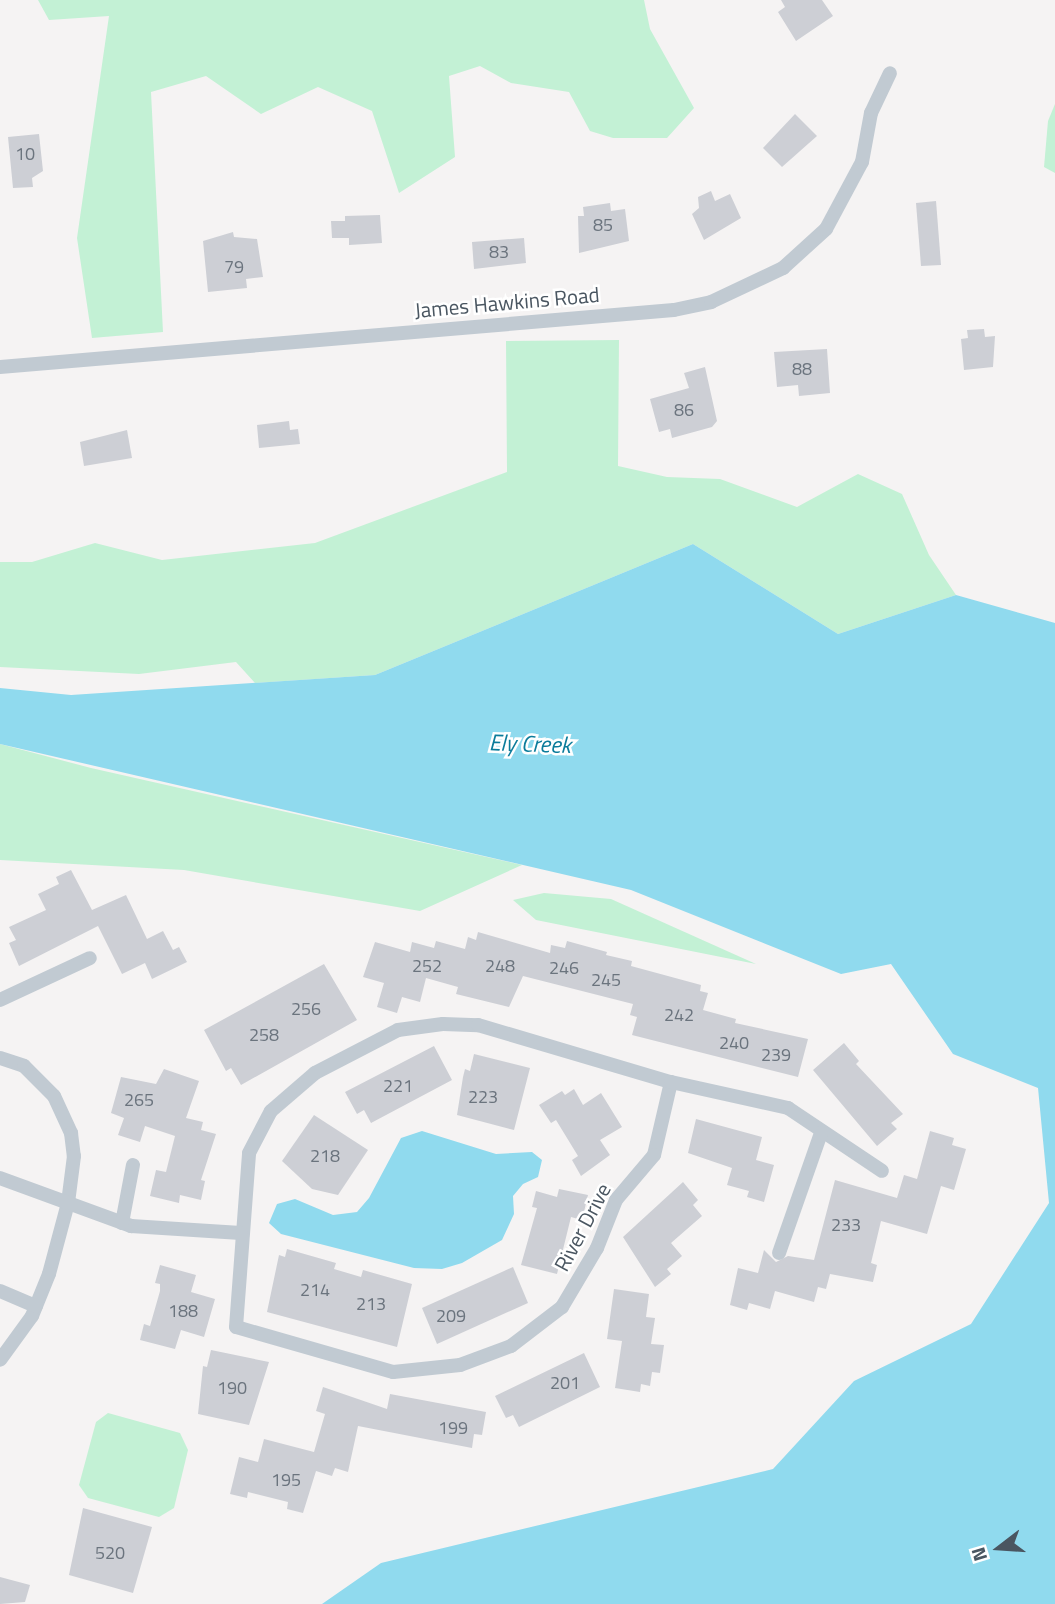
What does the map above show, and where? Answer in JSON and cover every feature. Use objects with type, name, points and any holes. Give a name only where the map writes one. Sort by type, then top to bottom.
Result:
[{"type":"street","name":"James Hawkins Road","points":[[0,367],[674,310],[711,302],[783,268],[826,229],[862,162],[871,113],[890,73]]},
{"type":"street","points":[[0,1000],[90,958]]},
{"type":"street","name":"River Drive","points":[[443,1024],[478,1025],[671,1082],[654,1155],[616,1200],[597,1248],[562,1307],[511,1346],[460,1365],[393,1372],[236,1327],[249,1153],[271,1111],[316,1073],[398,1030],[443,1024]]},
{"type":"street","points":[[0,1058],[24,1066],[63,1111],[74,1156],[68,1203],[36,1307],[0,1360]]},
{"type":"street","points":[[671,1082],[788,1108],[821,1133],[882,1171]]},
{"type":"street","points":[[779,1252],[821,1133]]},
{"type":"street","points":[[121,1223],[133,1165]]},
{"type":"street","points":[[0,1178],[121,1223],[241,1233]]},
{"type":"street","points":[[0,1291],[36,1307]]},
{"type":"green space","points":[[38,0],[644,0],[650,29],[694,108],[667,138],[613,138],[590,131],[569,92],[511,83],[480,66],[449,76],[455,157],[399,193],[372,111],[318,87],[261,114],[206,76],[151,92],[163,332],[92,338],[77,238],[109,16],[49,20]]},
{"type":"green space","points":[[1055,104],[1055,173],[1044,167],[1048,121]]},
{"type":"green space","points":[[619,340],[618,466],[667,477],[720,479],[797,507],[858,474],[902,494],[929,555],[956,595],[838,634],[693,544],[375,675],[255,683],[236,662],[139,674],[0,667],[0,562],[32,562],[95,543],[162,560],[315,543],[507,472],[506,341]]},
{"type":"green space","points":[[0,744],[91,768],[522,865],[420,911],[184,870],[0,860]]},
{"type":"green space","points":[[544,893],[611,899],[756,964],[536,920],[513,900]]},
{"type":"green space","points":[[108,1413],[180,1433],[188,1450],[174,1508],[159,1517],[88,1498],[79,1485],[96,1422]]},
{"type":"water","name":"Ely Creek","points":[[693,544],[838,634],[956,595],[1055,623],[1055,1604],[322,1604],[381,1563],[773,1469],[854,1381],[971,1324],[1049,1203],[1038,1088],[953,1054],[891,964],[841,974],[631,890],[0,744],[0,688],[71,695],[375,675]]},
{"type":"water","points":[[422,1131],[496,1154],[532,1152],[542,1160],[538,1177],[523,1184],[513,1196],[514,1214],[502,1240],[462,1263],[442,1269],[414,1268],[281,1234],[269,1223],[277,1204],[295,1199],[333,1215],[357,1212],[369,1198],[401,1138]]},
{"type":"building","points":[[781,0],[822,0],[833,16],[796,41],[778,12],[785,7]]},
{"type":"building","points":[[795,114],[817,136],[782,167],[763,148]]},
{"type":"building","points":[[39,134],[43,171],[32,178],[33,187],[13,188],[8,137]]},
{"type":"building","points":[[711,191],[715,201],[730,194],[741,218],[704,240],[692,214],[699,208],[698,197]]},
{"type":"building","points":[[936,201],[941,265],[921,266],[916,203]]},
{"type":"building","points":[[610,203],[611,211],[625,209],[629,241],[579,253],[578,216],[584,216],[583,207]]},
{"type":"building","points":[[380,215],[382,243],[349,245],[349,238],[332,238],[331,221],[345,221],[345,216]]},
{"type":"building","points":[[233,232],[234,237],[257,239],[263,277],[246,279],[247,288],[208,292],[203,241]]},
{"type":"building","points":[[524,238],[526,263],[474,269],[472,242]]},
{"type":"building","points":[[984,329],[985,337],[995,336],[993,367],[964,370],[961,339],[968,338],[967,330]]},
{"type":"building","points":[[827,349],[830,393],[799,396],[798,385],[777,387],[774,352]]},
{"type":"building","points":[[705,367],[717,421],[712,427],[672,438],[670,429],[659,432],[650,399],[689,388],[684,373]]},
{"type":"building","points":[[289,421],[290,430],[298,429],[300,444],[259,448],[257,425]]},
{"type":"building","points":[[127,430],[132,458],[84,466],[80,442]]},
{"type":"building","points":[[71,870],[92,910],[126,895],[147,939],[163,931],[173,950],[179,947],[187,962],[152,979],[145,963],[122,974],[98,926],[19,966],[9,943],[16,940],[9,927],[46,910],[38,894],[59,884],[56,877]]},
{"type":"building","points":[[478,932],[550,953],[551,945],[565,948],[567,941],[632,961],[631,966],[701,985],[700,991],[708,993],[703,1010],[736,1019],[735,1023],[808,1039],[798,1077],[632,1035],[637,1017],[630,1015],[633,1004],[523,976],[509,1007],[456,994],[458,987],[426,978],[420,1002],[402,997],[397,1013],[377,1007],[384,983],[363,977],[375,942],[410,952],[412,942],[434,948],[436,941],[465,949],[468,937],[476,940]]},
{"type":"building","points":[[324,964],[357,1020],[241,1085],[231,1068],[226,1071],[204,1030]]},
{"type":"building","points":[[844,1043],[859,1061],[856,1064],[903,1114],[891,1123],[897,1129],[877,1146],[813,1070]]},
{"type":"building","points":[[434,1046],[452,1080],[371,1123],[364,1110],[357,1114],[345,1092]]},
{"type":"building","points":[[474,1054],[530,1068],[514,1130],[457,1115],[465,1069],[470,1071]]},
{"type":"building","points":[[164,1069],[199,1081],[186,1118],[203,1122],[201,1130],[216,1134],[201,1180],[205,1181],[201,1200],[180,1195],[179,1203],[150,1196],[156,1170],[166,1172],[175,1136],[145,1126],[140,1142],[118,1135],[124,1118],[111,1113],[121,1077],[156,1084]]},
{"type":"building","points":[[574,1089],[583,1105],[601,1093],[622,1127],[600,1140],[610,1155],[581,1176],[572,1160],[578,1156],[556,1120],[551,1123],[539,1105],[562,1091],[565,1095]]},
{"type":"building","points":[[314,1115],[368,1150],[338,1195],[312,1189],[282,1161]]},
{"type":"building","points":[[696,1119],[762,1137],[756,1160],[774,1165],[764,1202],[747,1197],[749,1191],[727,1185],[732,1168],[688,1153]]},
{"type":"building","points":[[930,1131],[954,1138],[952,1145],[966,1149],[954,1190],[941,1186],[927,1234],[881,1221],[871,1263],[877,1265],[873,1282],[830,1274],[826,1289],[818,1287],[814,1302],[775,1291],[770,1309],[749,1303],[747,1310],[730,1305],[738,1268],[758,1273],[764,1250],[776,1262],[788,1256],[814,1260],[835,1180],[897,1198],[904,1175],[917,1179]]},
{"type":"building","points":[[683,1182],[698,1200],[693,1205],[702,1216],[671,1243],[682,1256],[667,1269],[671,1274],[655,1287],[623,1237]]},
{"type":"building","points":[[559,1189],[588,1195],[582,1220],[571,1217],[557,1274],[521,1265],[537,1208],[532,1207],[536,1191],[557,1197]]},
{"type":"building","points":[[287,1249],[336,1263],[334,1269],[361,1277],[363,1270],[412,1284],[397,1347],[267,1312],[279,1255],[285,1257]]},
{"type":"building","points":[[160,1265],[196,1275],[191,1292],[215,1299],[204,1337],[181,1330],[175,1349],[140,1340],[144,1324],[150,1326],[160,1291],[160,1284],[155,1283]]},
{"type":"building","points":[[513,1267],[528,1303],[437,1344],[422,1308]]},
{"type":"building","points":[[614,1289],[649,1294],[646,1317],[655,1318],[651,1344],[664,1345],[660,1373],[652,1372],[650,1386],[641,1384],[640,1392],[615,1388],[622,1341],[607,1339]]},
{"type":"building","points":[[211,1350],[269,1362],[249,1425],[198,1414],[203,1366],[207,1367]]},
{"type":"building","points":[[584,1353],[600,1387],[519,1427],[513,1415],[506,1418],[495,1396]]},
{"type":"building","points":[[323,1387],[387,1409],[390,1394],[486,1412],[482,1435],[474,1434],[472,1448],[358,1426],[348,1472],[335,1468],[332,1476],[316,1471],[303,1513],[287,1509],[288,1502],[248,1492],[247,1498],[230,1494],[239,1457],[258,1462],[264,1439],[314,1452],[325,1414],[316,1411]]},
{"type":"building","points":[[83,1508],[152,1527],[133,1593],[69,1575]]},
{"type":"building","points":[[0,1577],[30,1585],[25,1602],[0,1604]]}]
